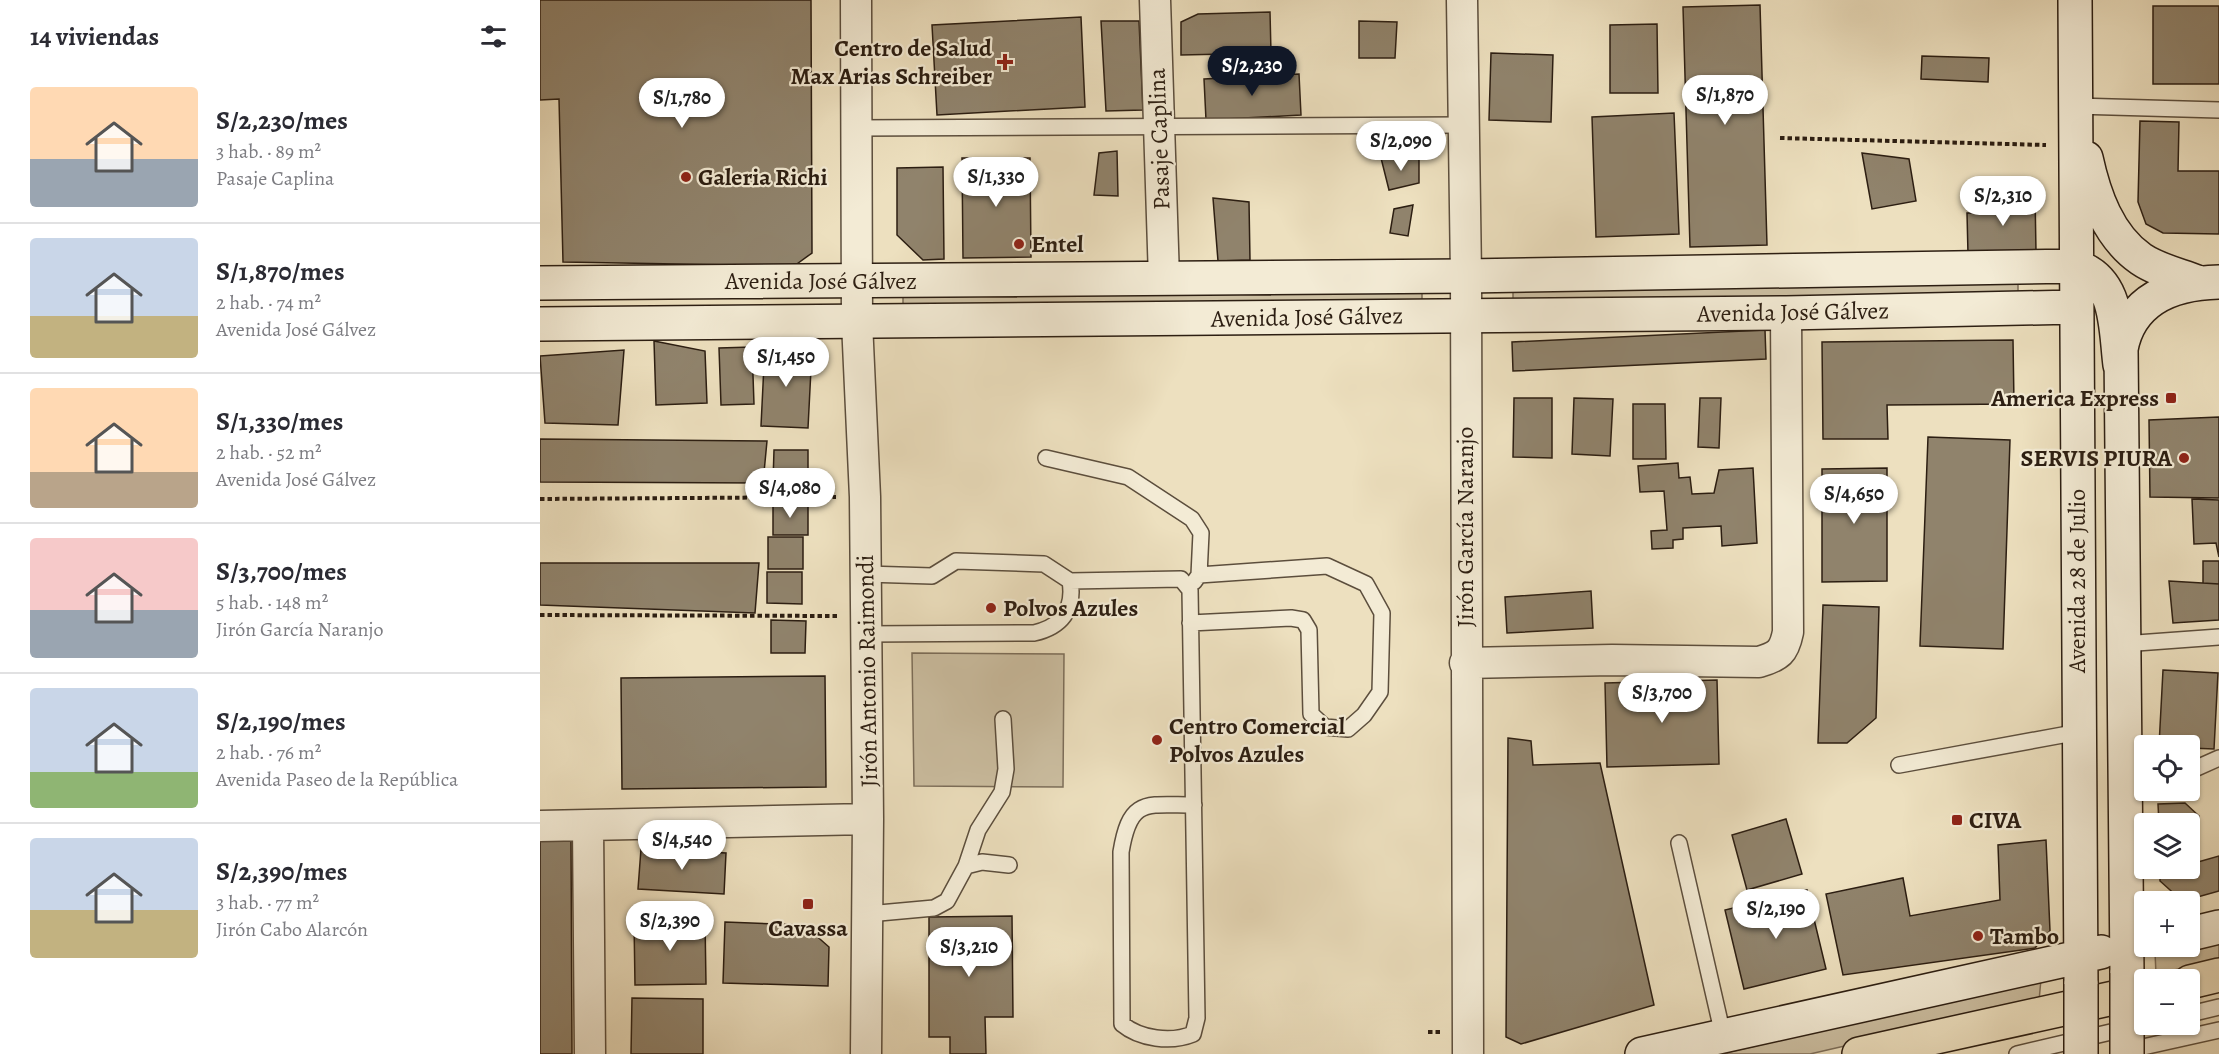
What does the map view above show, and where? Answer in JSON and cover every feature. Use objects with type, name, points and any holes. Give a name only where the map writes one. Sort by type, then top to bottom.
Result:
[{"type":"highway","points":[[1859,1054],[2136,964]]},
{"type":"highway","points":[[2200,980],[2219,975]]},
{"type":"street","name":"Jirón Antonio Raimondi","points":[[856,0],[857,322],[866,574],[868,819],[866,1054]]},
{"type":"street","name":"Pasaje Caplina","points":[[1155,0],[1164,279]]},
{"type":"street","name":"Jirón García Naranjo","points":[[1462,0],[1466,276],[1465,663],[1468,1054]]},
{"type":"street","name":"Avenida 28 de Julio","points":[[2075,0],[2081,1054]]},
{"type":"street","points":[[2076,109],[2091,183],[2103,212],[2120,239],[2141,259],[2208,282]]},
{"type":"street","points":[[2075,266],[2088,270],[2102,280],[2110,297],[2120,365]]},
{"type":"street","name":"Avenida José Gálvez","points":[[540,283],[1466,276],[2075,266]]},
{"type":"street","name":"Avenida 28 de Julio","points":[[2134,770],[2123,644],[2120,365],[2124,334],[2137,311],[2159,294],[2208,282]]},
{"type":"street","name":"Avenida José Gálvez","points":[[540,324],[1786,313],[2075,307]]},
{"type":"street","points":[[1465,663],[1612,660],[1759,662],[1777,657],[1784,650],[1788,632],[1786,313]]},
{"type":"street","name":"Avenida 28 de Julio","points":[[2127,1054],[2136,964],[2135,801]]},
{"type":"street","points":[[540,826],[868,819]]},
{"type":"street","points":[[588,826],[590,1054]]},
{"type":"street","points":[[2200,932],[2219,927]]},
{"type":"street","points":[[1642,1054],[1723,1035],[2081,970],[2136,964]]},
{"type":"lane","points":[[2076,109],[2219,110]]},
{"type":"lane","points":[[856,128],[1463,125]]},
{"type":"lane","points":[[1046,458],[1128,477],[1192,519],[1201,533],[1199,575],[1190,590],[1190,623],[1194,804],[1197,1018],[1193,1034],[1185,1037],[1142,1037],[1122,1024],[1121,852],[1124,832],[1132,817],[1147,805],[1194,804]]},
{"type":"lane","points":[[866,574],[932,576],[956,561],[1033,564],[1051,567],[1070,582],[1181,579],[1190,590]]},
{"type":"lane","points":[[1190,623],[1291,618],[1303,620],[1309,630],[1311,714],[1325,727],[1348,729],[1364,715],[1380,692],[1382,613],[1366,584],[1328,566],[1199,575]]},
{"type":"lane","points":[[866,625],[1034,633],[1049,629],[1062,621],[1070,607],[1070,582]]},
{"type":"lane","points":[[2123,644],[2219,637]]},
{"type":"lane","points":[[868,914],[934,908],[947,901],[966,866],[978,830],[1002,792],[1006,769],[1003,719]]},
{"type":"lane","points":[[1899,765],[2079,732]]},
{"type":"lane","points":[[2200,767],[2219,758]]},
{"type":"lane","points":[[1679,843],[1723,1035]]},
{"type":"lane","points":[[966,866],[982,862],[1009,865]]},
{"type":"lane","points":[[2200,1012],[2219,1007]]},
{"type":"lane","points":[[2018,1054],[2134,1027]]},
{"type":"lane","points":[[2113,1054],[2219,1030]]},
{"type":"path","points":[[1780,138],[2076,146]]},
{"type":"path","points":[[540,499],[865,497]]},
{"type":"path","points":[[540,615],[866,625]]},
{"type":"shaded area","points":[[2018,281],[2018,296],[1513,301],[1513,287]]},
{"type":"shaded area","points":[[1422,287],[1422,301],[903,308],[903,293]]},
{"type":"shaded area","points":[[912,653],[1064,654],[1063,787],[914,786]]},
{"type":"shaded area","points":[[2219,937],[2219,960],[2178,969],[2156,969],[2155,957],[2200,957],[2200,943]]},
{"type":"shaded area","points":[[2041,979],[2039,1001],[1810,1054],[1721,1054]]},
{"type":"building","name":"Galeria Richi","points":[[540,0],[811,0],[812,253],[794,266],[563,262],[559,99],[540,100]]},
{"type":"building","points":[[1760,5],[1767,245],[1690,247],[1683,7]]},
{"type":"building","points":[[2153,6],[2219,6],[2219,84],[2153,84]]},
{"type":"building","points":[[1270,12],[1271,53],[1181,55],[1181,22],[1198,14]]},
{"type":"building","points":[[1081,17],[1085,107],[937,115],[932,25]]},
{"type":"building","points":[[1101,21],[1139,21],[1143,110],[1106,111]]},
{"type":"building","points":[[1359,21],[1397,22],[1395,58],[1359,58]]},
{"type":"building","points":[[1657,24],[1658,93],[1610,93],[1610,25]]},
{"type":"building","points":[[1491,53],[1553,55],[1551,122],[1489,120]]},
{"type":"building","points":[[1922,56],[1989,58],[1988,82],[1921,79]]},
{"type":"building","points":[[1299,74],[1301,115],[1206,120],[1204,79]]},
{"type":"building","points":[[1674,113],[1679,234],[1596,237],[1592,117]]},
{"type":"building","points":[[2140,121],[2179,122],[2178,171],[2219,171],[2219,234],[2163,233],[2146,224],[2138,202]]},
{"type":"building","points":[[1117,151],[1118,196],[1094,195],[1099,153]]},
{"type":"building","points":[[1862,153],[1909,159],[1916,201],[1872,209]]},
{"type":"building","points":[[1419,157],[1419,183],[1389,190],[1381,158]]},
{"type":"building","points":[[962,158],[1030,158],[1031,257],[963,258]]},
{"type":"building","points":[[943,167],[944,259],[923,260],[897,235],[897,168]]},
{"type":"building","points":[[2035,194],[2036,252],[1968,254],[1967,213],[1979,213],[1979,201],[2005,200],[2006,214],[2012,214],[2012,195]]},
{"type":"building","points":[[1213,198],[1249,202],[1250,260],[1218,261]]},
{"type":"building","points":[[1413,205],[1408,236],[1390,233],[1394,209]]},
{"type":"building","points":[[1765,330],[1766,359],[1513,371],[1512,342]]},
{"type":"building","points":[[2013,340],[2014,404],[1887,405],[1888,439],[1823,439],[1822,342]]},
{"type":"building","points":[[654,341],[705,351],[707,403],[656,405]]},
{"type":"building","points":[[765,344],[797,346],[811,369],[808,428],[761,426]]},
{"type":"building","points":[[752,347],[754,404],[721,405],[719,348]]},
{"type":"building","points":[[624,350],[618,425],[545,423],[540,356]]},
{"type":"building","points":[[1514,398],[1552,398],[1552,458],[1513,457]]},
{"type":"building","points":[[1574,398],[1613,399],[1610,456],[1572,454]]},
{"type":"building","points":[[1700,398],[1721,398],[1719,448],[1698,447]]},
{"type":"building","points":[[1633,404],[1665,404],[1666,459],[1633,459]]},
{"type":"building","name":"SERVIS PIURA","points":[[2219,417],[2219,498],[2150,497],[2149,420]]},
{"type":"building","points":[[1928,437],[2010,440],[2003,649],[1920,646]]},
{"type":"building","points":[[540,439],[767,441],[763,483],[540,482]]},
{"type":"building","points":[[774,450],[808,450],[808,481],[773,482]]},
{"type":"building","points":[[1678,463],[1679,478],[1690,477],[1692,494],[1714,493],[1719,470],[1753,468],[1757,543],[1722,546],[1721,526],[1683,528],[1683,539],[1673,540],[1673,548],[1652,549],[1651,531],[1667,530],[1664,491],[1640,492],[1638,466]]},
{"type":"building","points":[[1887,468],[1887,581],[1822,582],[1822,469]]},
{"type":"building","points":[[2192,499],[2219,500],[2219,557],[2216,543],[2194,544]]},
{"type":"building","points":[[773,503],[808,503],[808,535],[773,535]]},
{"type":"building","points":[[768,537],[803,537],[803,569],[768,569]]},
{"type":"building","points":[[2203,561],[2219,561],[2219,584],[2203,583]]},
{"type":"building","points":[[540,563],[759,563],[755,613],[540,605]]},
{"type":"building","points":[[767,572],[802,572],[802,604],[767,603]]},
{"type":"building","points":[[2169,581],[2219,584],[2219,620],[2173,623]]},
{"type":"building","points":[[1591,591],[1593,628],[1507,633],[1505,597]]},
{"type":"building","points":[[1823,605],[1879,607],[1876,718],[1847,743],[1818,743]]},
{"type":"building","points":[[771,620],[806,621],[805,653],[771,653]]},
{"type":"building","points":[[2163,670],[2218,673],[2214,749],[2200,748],[2200,735],[2160,735]]},
{"type":"building","points":[[825,676],[826,787],[622,789],[621,678]]},
{"type":"building","points":[[1717,680],[1719,764],[1607,767],[1605,683]]},
{"type":"building","points":[[1508,738],[1531,741],[1533,765],[1600,763],[1654,1005],[1521,1044],[1506,1037]]},
{"type":"building","points":[[2185,803],[2196,813],[2158,813],[2158,804]]},
{"type":"building","points":[[1786,819],[1802,874],[1747,890],[1732,835]]},
{"type":"building","points":[[540,839],[571,839],[572,1054],[540,1054]]},
{"type":"building","points":[[2046,840],[2050,931],[2035,948],[1843,975],[1826,894],[1903,878],[1910,916],[2000,900],[1998,845]]},
{"type":"building","points":[[641,849],[726,853],[724,894],[638,889]]},
{"type":"building","points":[[2219,856],[2219,891],[2200,896],[2200,891],[2171,891],[2160,879],[2200,879],[2200,861]]},
{"type":"building","points":[[1807,890],[1826,969],[1744,989],[1725,910]]},
{"type":"building","points":[[1012,916],[1013,1017],[985,1017],[986,1054],[950,1054],[950,1037],[929,1037],[929,917]]},
{"type":"building","points":[[705,920],[706,984],[635,985],[634,921]]},
{"type":"building","points":[[725,922],[804,925],[829,947],[828,986],[723,983]]},
{"type":"building","points":[[632,998],[703,999],[703,1054],[631,1054]]},
{"type":"place","name":"Centro de Salud Max Arias Schreiber","points":[[1005,62]]},
{"type":"place","name":"Galeria Richi","points":[[686,177]]},
{"type":"place","name":"Entel","points":[[1019,244]]},
{"type":"place","name":"America Express","points":[[2171,398]]},
{"type":"place","name":"SERVIS PIURA","points":[[2184,458]]},
{"type":"place","name":"Polvos Azules","points":[[991,608]]},
{"type":"place","name":"Centro Comercial Polvos Azules","points":[[1157,740]]},
{"type":"place","name":"CIVA","points":[[1957,820]]},
{"type":"place","name":"Cavassa","points":[[808,904]]},
{"type":"place","name":"Tambo","points":[[1978,936]]}]
